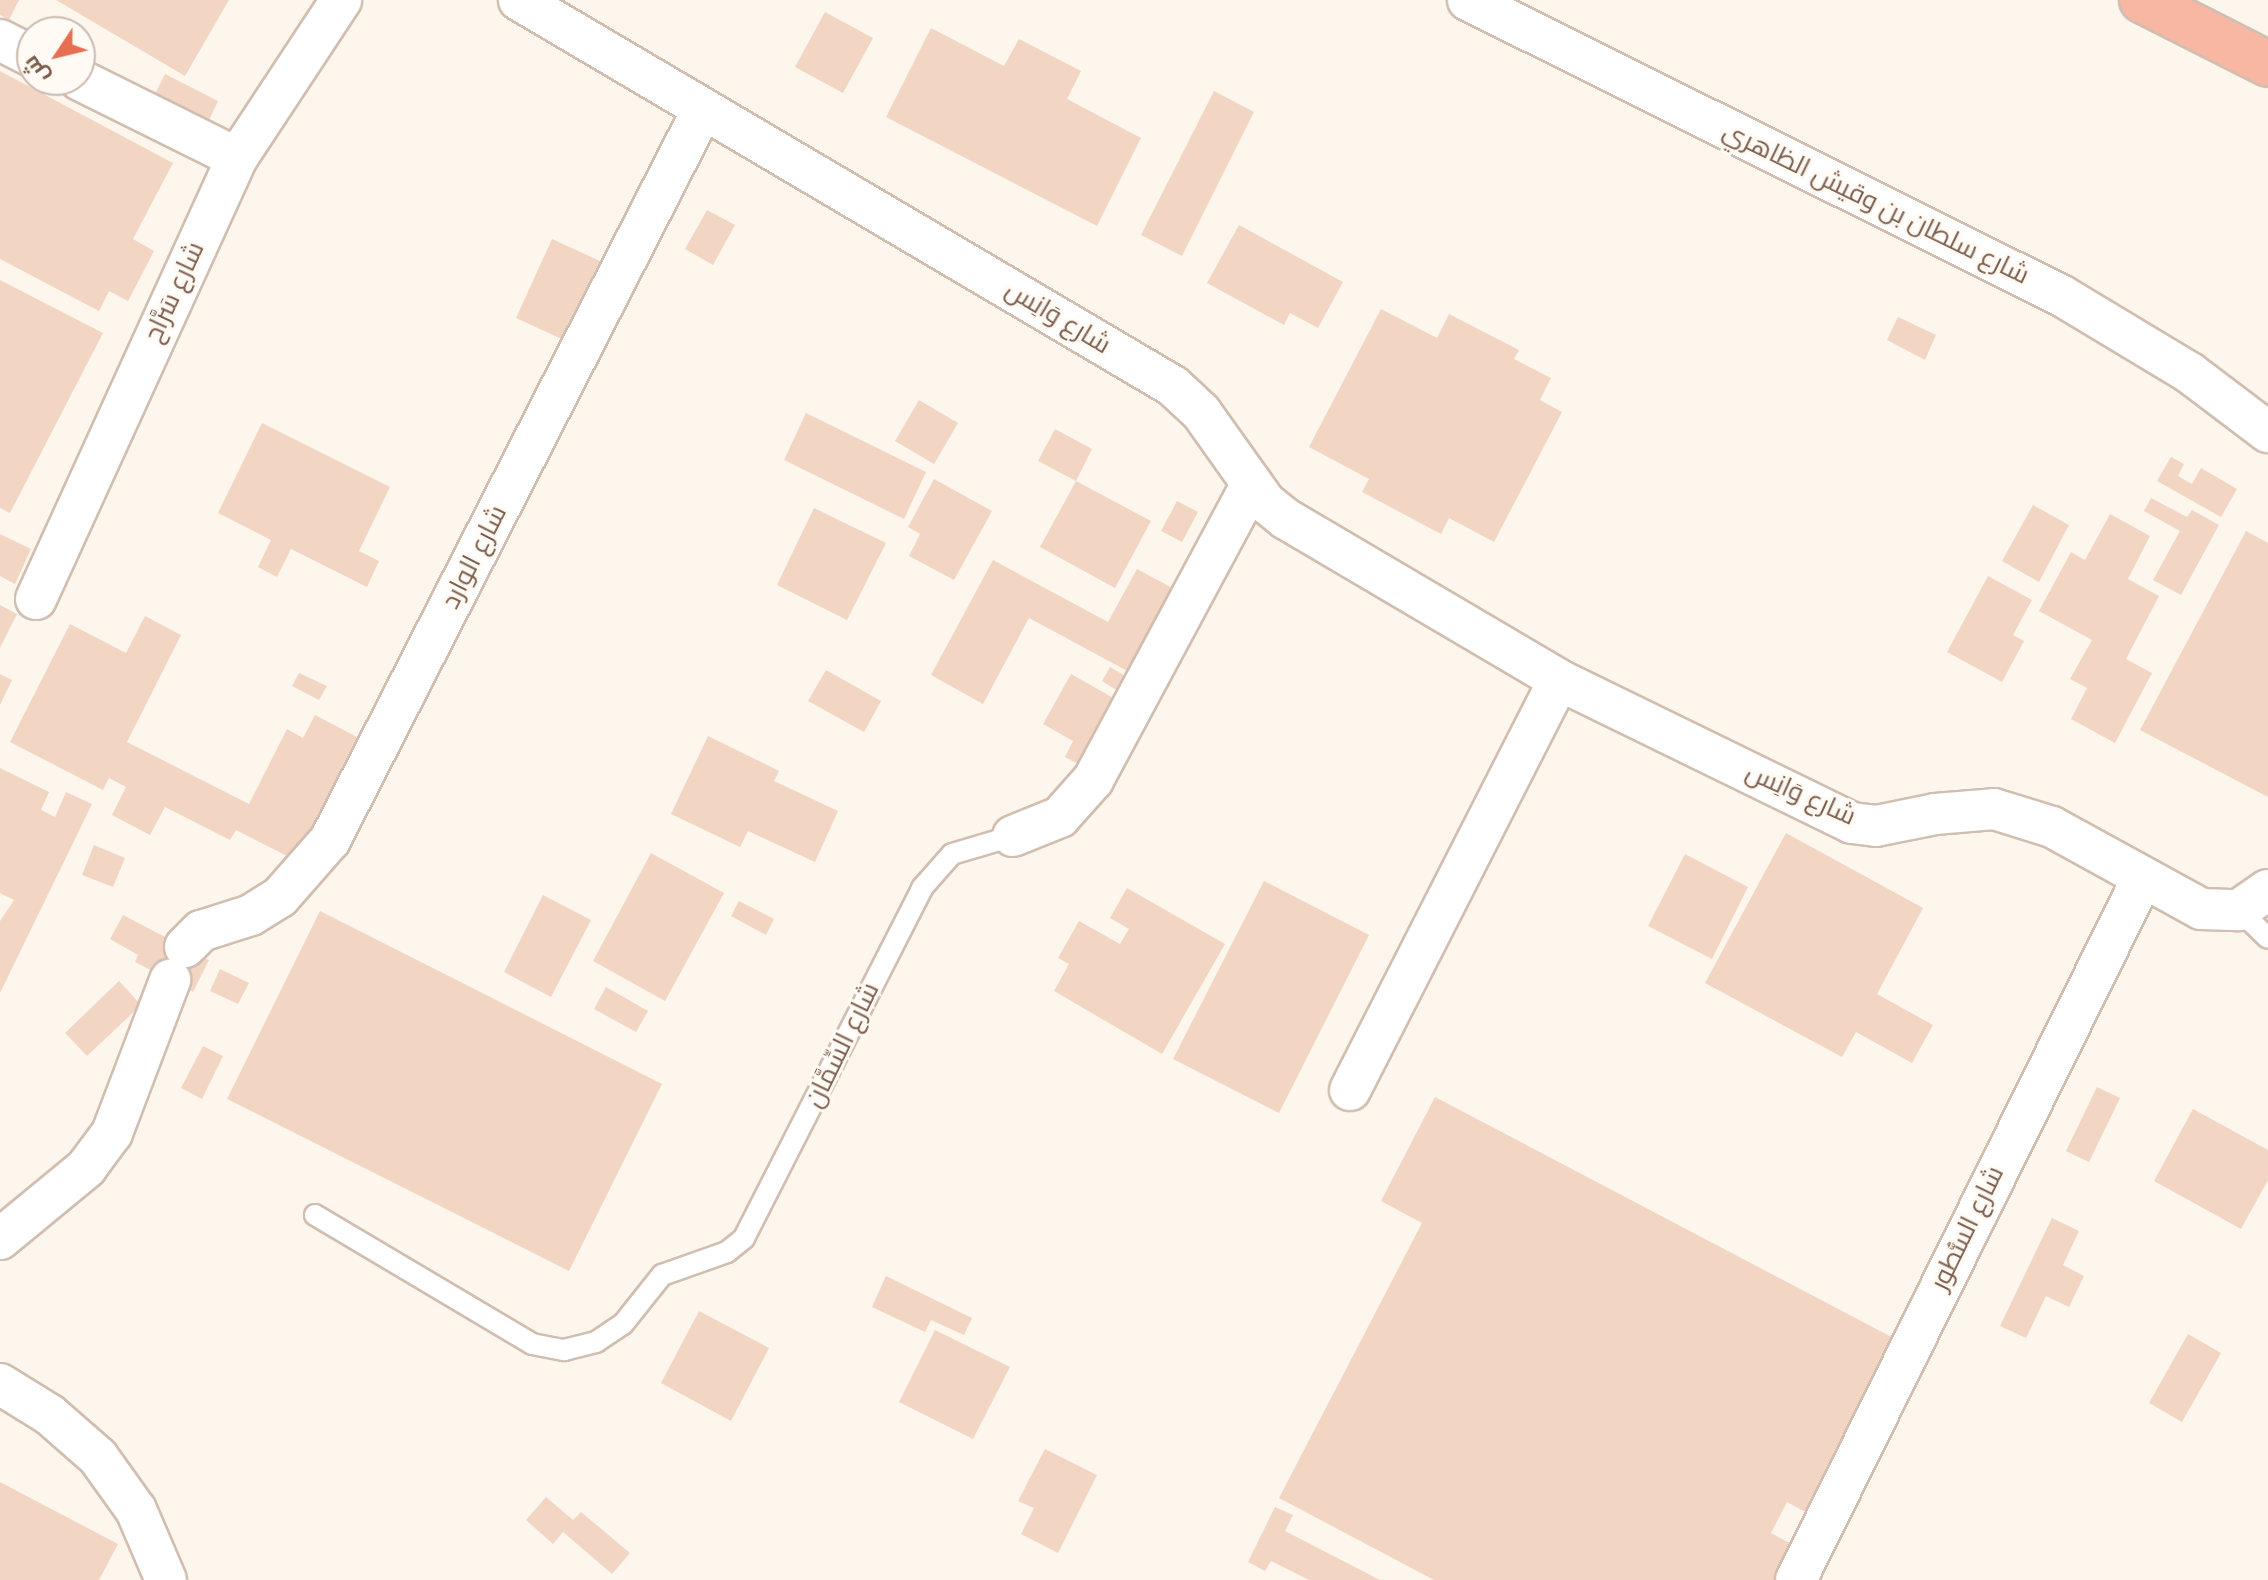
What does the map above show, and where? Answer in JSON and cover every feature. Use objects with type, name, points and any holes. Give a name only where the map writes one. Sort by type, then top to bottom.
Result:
[{"type":"highway","points":[[2142,0],[2268,64]]},
{"type":"street","name":"شارع سَرَّاح","points":[[36,599],[237,158],[341,0]]},
{"type":"street","name":"شارع وَانِس","points":[[519,0],[1173,386],[1201,412],[1252,484],[1286,519],[1559,680],[1852,823],[1909,822],[1959,810],[2022,814],[2201,909],[2253,900]]},
{"type":"street","name":"شارع سلطان بن وقيش الظاهري","points":[[1468,0],[2062,296],[2190,373],[2268,432]]},
{"type":"street","points":[[96,88],[237,158]]},
{"type":"street","name":"شارع الوارد","points":[[0,1239],[86,1168],[112,1133],[178,964],[201,931],[251,915],[280,897],[330,840],[703,109]]},
{"type":"street","name":"شارع السِّمَّان","points":[[1013,836],[1060,817],[1093,780],[1252,484]]},
{"type":"street","points":[[1350,1090],[1559,680]]},
{"type":"street","name":"شارع السُّطور","points":[[1796,1580],[2142,879]]},
{"type":"street","points":[[0,1384],[50,1415],[98,1457],[136,1510],[166,1580]]},
{"type":"lane","name":"شارع السِّمَّان","points":[[315,1215],[532,1344],[564,1350],[596,1342],[623,1324],[662,1275],[727,1252],[744,1238],[768,1198],[922,888],[952,854],[1013,836]]},
{"type":"lane","points":[[2253,900],[2268,938]]},
{"type":"building","points":[[0,0],[19,0],[9,20],[0,15]]},
{"type":"building","points":[[56,0],[229,0],[185,76],[96,24],[96,16],[83,16]]},
{"type":"building","points":[[825,12],[873,38],[843,93],[795,67]]},
{"type":"building","points":[[931,28],[1004,66],[1019,39],[1081,71],[1067,99],[1141,138],[1097,226],[886,117]]},
{"type":"building","points":[[0,71],[16,80],[16,96],[47,96],[173,163],[133,239],[154,251],[128,301],[109,291],[99,311],[0,259]]},
{"type":"building","points":[[165,74],[218,101],[209,120],[155,94]]},
{"type":"building","points":[[1214,91],[1254,112],[1182,256],[1141,235]]},
{"type":"building","points":[[707,210],[735,225],[713,265],[685,249]]},
{"type":"building","points":[[1239,225],[1343,282],[1318,328],[1290,313],[1284,325],[1207,283]]},
{"type":"building","points":[[552,239],[600,261],[564,340],[516,318]]},
{"type":"building","points":[[0,280],[103,333],[10,513],[0,508]]},
{"type":"building","points":[[1381,309],[1437,338],[1449,314],[1519,350],[1514,359],[1551,378],[1540,400],[1562,412],[1494,542],[1449,518],[1441,534],[1362,492],[1369,479],[1309,447]]},
{"type":"building","points":[[1898,317],[1936,335],[1925,360],[1887,340]]},
{"type":"building","points":[[919,400],[958,423],[934,464],[895,441]]},
{"type":"building","points":[[806,413],[926,472],[904,519],[784,460]]},
{"type":"building","points":[[262,423],[390,487],[359,551],[379,561],[367,587],[291,549],[277,577],[258,567],[271,540],[218,513]]},
{"type":"building","points":[[1055,429],[1092,449],[1076,481],[1038,461]]},
{"type":"building","points":[[2171,457],[2184,464],[2178,476],[2192,484],[2201,468],[2237,489],[2221,517],[2157,481]]},
{"type":"building","points":[[934,479],[992,511],[954,580],[909,556],[920,534],[908,527]]},
{"type":"building","points":[[1076,481],[1151,521],[1115,588],[1040,547]]},
{"type":"building","points":[[2151,498],[2187,517],[2192,510],[2219,525],[2181,595],[2153,580],[2180,531],[2144,511]]},
{"type":"building","points":[[1177,501],[1198,512],[1182,542],[1161,531]]},
{"type":"building","points":[[2033,505],[2069,525],[2039,582],[2002,561]]},
{"type":"building","points":[[814,508],[886,543],[847,620],[777,585]]},
{"type":"building","points":[[2110,514],[2150,536],[2128,579],[2159,596],[2126,659],[2152,673],[2115,743],[2071,719],[2087,688],[2070,679],[2092,640],[2039,611],[2071,552],[2085,560]]},
{"type":"building","points":[[2246,531],[2268,543],[2268,797],[2140,730]]},
{"type":"building","points":[[0,534],[31,549],[15,584],[0,576]]},
{"type":"building","points":[[993,560],[1108,622],[1137,569],[1178,591],[1133,674],[1029,618],[983,704],[931,675]]},
{"type":"building","points":[[1988,576],[2032,600],[2013,635],[2024,641],[2002,682],[1947,652]]},
{"type":"building","points":[[0,605],[17,614],[0,648]]},
{"type":"building","points":[[145,616],[181,635],[127,742],[249,804],[287,729],[303,738],[315,715],[357,737],[295,860],[236,830],[230,840],[165,807],[150,835],[112,815],[126,787],[109,778],[103,790],[10,742],[70,624],[126,653]]},
{"type":"building","points":[[1110,667],[1127,677],[1118,691],[1102,681]]},
{"type":"building","points":[[826,670],[881,701],[864,732],[808,701]]},
{"type":"building","points":[[299,673],[327,686],[319,700],[292,686]]},
{"type":"building","points":[[0,674],[12,680],[0,705]]},
{"type":"building","points":[[1071,674],[1117,700],[1080,765],[1065,757],[1073,741],[1043,724]]},
{"type":"building","points":[[708,736],[779,771],[774,781],[838,811],[815,862],[748,831],[740,847],[671,814]]},
{"type":"building","points":[[0,768],[49,792],[41,810],[55,817],[66,792],[92,804],[0,993],[0,921],[14,900],[0,893]]},
{"type":"building","points":[[1786,833],[1923,908],[1877,994],[1933,1025],[1912,1063],[1856,1032],[1842,1057],[1705,983]]},
{"type":"building","points":[[94,845],[125,858],[113,887],[82,875]]},
{"type":"building","points":[[651,853],[724,893],[665,1001],[593,961]]},
{"type":"building","points":[[1685,854],[1748,887],[1712,959],[1648,926]]},
{"type":"building","points":[[1264,881],[1369,935],[1279,1113],[1173,1059]]},
{"type":"building","points":[[1127,888],[1225,944],[1162,1054],[1054,991],[1069,964],[1058,958],[1079,921],[1120,944],[1129,929],[1110,918]]},
{"type":"building","points":[[543,895],[591,920],[551,997],[504,972]]},
{"type":"building","points":[[739,901],[774,919],[766,935],[731,916]]},
{"type":"building","points":[[320,911],[662,1084],[569,1271],[227,1099]]},
{"type":"building","points":[[123,915],[209,960],[193,992],[135,962],[138,955],[110,939]]},
{"type":"building","points":[[220,969],[249,983],[238,1004],[210,991]]},
{"type":"building","points":[[119,981],[141,1005],[87,1056],[65,1033]]},
{"type":"building","points":[[606,987],[648,1011],[636,1032],[594,1009]]},
{"type":"building","points":[[203,1046],[223,1056],[202,1099],[181,1088]]},
{"type":"building","points":[[2097,1087],[2120,1098],[2089,1162],[2066,1151]]},
{"type":"building","points":[[1435,1097],[1899,1341],[1809,1514],[1787,1502],[1771,1533],[1795,1546],[1778,1580],[1434,1580],[1279,1498],[1422,1223],[1381,1201]]},
{"type":"building","points":[[2193,1109],[2268,1150],[2268,1180],[2241,1229],[2154,1181]]},
{"type":"building","points":[[2052,1218],[2079,1231],[2063,1265],[2084,1276],[2069,1307],[2046,1296],[2026,1338],[2000,1326]]},
{"type":"building","points":[[886,1276],[972,1318],[964,1335],[931,1320],[925,1332],[872,1307]]},
{"type":"building","points":[[699,1311],[769,1348],[731,1421],[661,1383]]},
{"type":"building","points":[[935,1330],[1010,1367],[973,1439],[899,1402]]},
{"type":"building","points":[[2188,1334],[2221,1353],[2182,1422],[2149,1403]]},
{"type":"building","points":[[1045,1449],[1097,1475],[1058,1553],[1021,1534],[1034,1508],[1018,1501]]},
{"type":"building","points":[[0,1482],[118,1544],[99,1580],[0,1580]]},
{"type":"building","points":[[546,1497],[573,1520],[581,1512],[630,1553],[612,1574],[563,1532],[553,1544],[526,1520]]},
{"type":"building","points":[[1275,1507],[1293,1515],[1285,1531],[1380,1580],[1309,1580],[1271,1561],[1265,1571],[1248,1562]]}]
